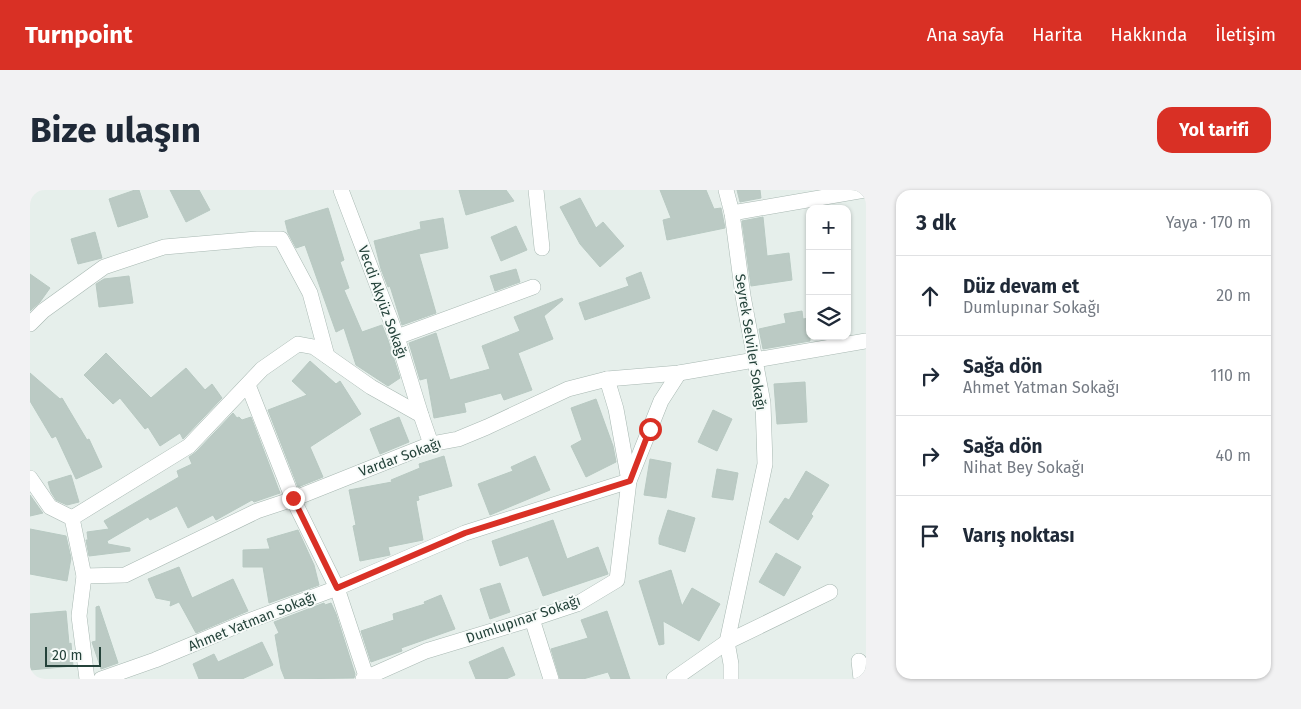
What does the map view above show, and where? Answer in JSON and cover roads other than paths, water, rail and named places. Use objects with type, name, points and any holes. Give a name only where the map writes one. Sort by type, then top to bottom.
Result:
[{"type":"street","name":"Vecdi Akyüz Sokağı","points":[[341,190],[397,336],[431,444]]},
{"type":"street","points":[[536,190],[542,248]]},
{"type":"street","name":"Seyrek Selviler Sokağı","points":[[726,190],[732,212],[743,296],[763,402],[765,464],[727,642],[732,679]]},
{"type":"street","points":[[732,212],[866,190]]},
{"type":"street","points":[[30,324],[43,311],[104,267],[164,247],[257,239],[281,239],[310,293],[327,356]]},
{"type":"street","points":[[397,336],[533,287]]},
{"type":"street","name":"Vardar Sokağı","points":[[84,576],[125,575],[257,511],[431,444],[458,439],[568,389],[608,379],[679,373],[866,341]]},
{"type":"street","points":[[72,518],[189,446],[262,369],[298,344],[314,347],[371,387],[421,415]]},
{"type":"street","name":"Dumlupınar Sokağı","points":[[366,678],[426,651],[577,604],[617,580],[630,481],[661,401],[679,373]]},
{"type":"street","points":[[608,379],[630,481]]},
{"type":"street","points":[[248,385],[293,498],[337,588],[366,678]]},
{"type":"street","points":[[30,478],[50,507],[72,518]]},
{"type":"street","name":"Ahmet Yatman Sokağı","points":[[101,679],[155,660],[246,622],[337,588],[465,533],[630,481]]},
{"type":"street","points":[[72,518],[84,576],[79,616],[87,679]]},
{"type":"street","points":[[674,679],[727,642],[830,592]]},
{"type":"street","points":[[532,619],[551,679]]},
{"type":"street","points":[[859,661],[861,679]]}]
